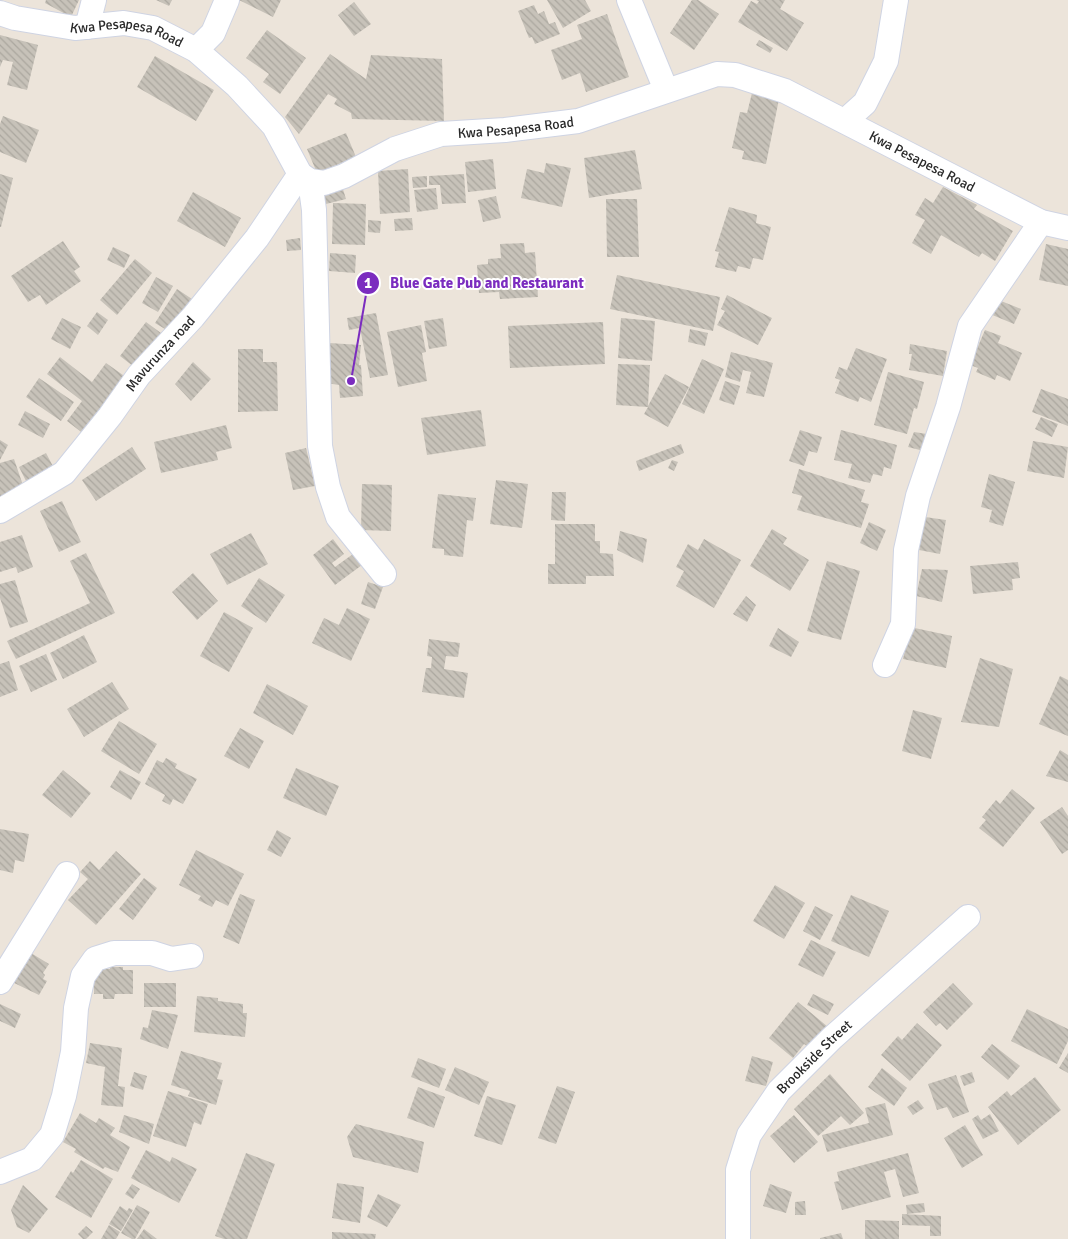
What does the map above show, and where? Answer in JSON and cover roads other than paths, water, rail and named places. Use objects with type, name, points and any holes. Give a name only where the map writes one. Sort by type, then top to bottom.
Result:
[{"type":"street","points":[[87,26],[94,0]]},
{"type":"street","points":[[196,50],[212,33],[227,0]]},
{"type":"street","points":[[630,0],[666,90]]},
{"type":"street","points":[[845,121],[865,103],[886,61],[896,0]]},
{"type":"street","name":"Kwa Pesapesa Road","points":[[0,14],[67,26],[124,23],[153,28],[196,50],[237,86],[274,126],[305,177],[324,182],[344,176],[395,149],[441,134],[505,130],[578,121],[717,74],[735,75],[785,91],[1041,222],[1068,228]]},
{"type":"street","points":[[305,177],[314,210],[320,446],[328,487],[338,517],[384,574]]},
{"type":"street","name":"Mavurunza road","points":[[0,511],[64,473],[110,416],[139,375],[192,317],[305,177]]},
{"type":"street","points":[[885,664],[903,624],[906,550],[918,496],[948,407],[970,326],[1041,222]]},
{"type":"street","points":[[0,982],[67,874]]},
{"type":"street","name":"Brookside Street","points":[[738,1239],[738,1170],[749,1135],[779,1092],[832,1038],[968,918]]},
{"type":"street","points":[[0,1172],[32,1159],[52,1135],[64,1096],[73,1052],[76,1008],[83,976],[95,959],[114,953],[152,954],[171,959],[191,956]]},
{"type":"place","name":"Blue Gate Pub and Restaurant","points":[[351,381]]}]
